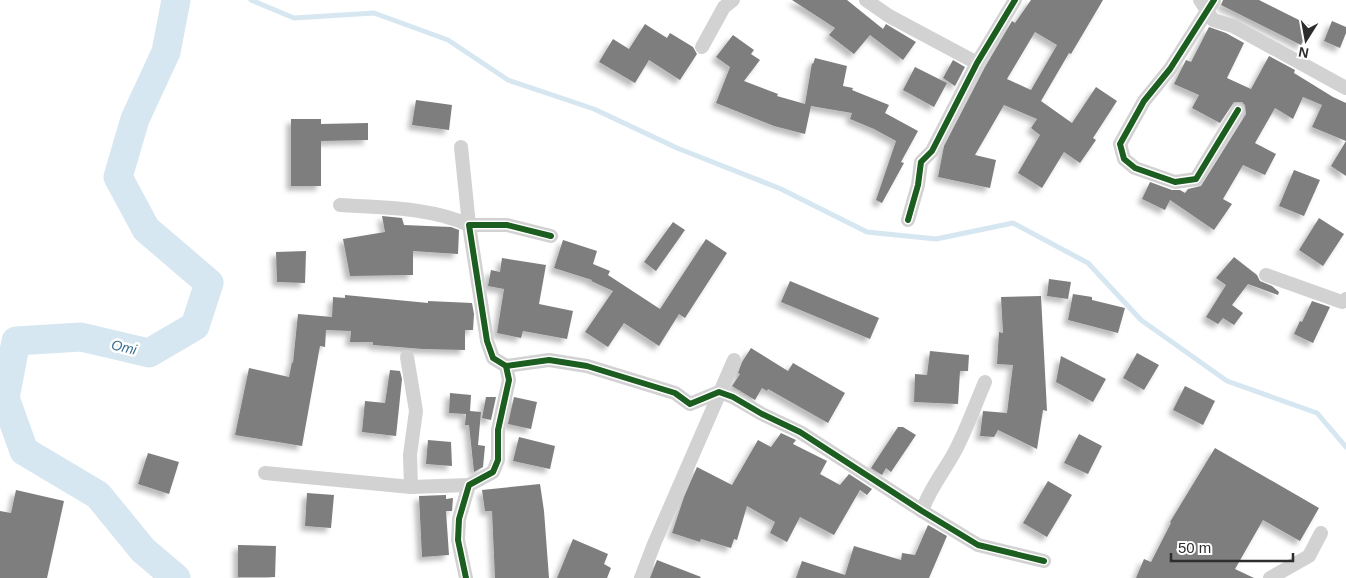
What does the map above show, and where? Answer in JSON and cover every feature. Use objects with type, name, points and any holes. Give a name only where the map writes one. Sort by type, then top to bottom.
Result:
[{"type":"street","points":[[702,47],[724,7],[733,0]]},
{"type":"street","points":[[866,0],[889,16],[977,63]]},
{"type":"street","points":[[908,220],[918,186],[921,162],[932,151],[977,63],[1015,0]]},
{"type":"street","points":[[1207,4],[1213,20],[1233,26],[1346,88]]},
{"type":"street","points":[[1207,4],[1170,69],[1144,101],[1120,144],[1124,159],[1135,168],[1175,182],[1196,179],[1238,110]]},
{"type":"street","points":[[461,147],[487,341],[493,358],[506,366],[549,360],[587,366],[675,392],[690,404],[719,392],[733,397],[762,414],[800,432],[978,545],[1044,562]]},
{"type":"street","points":[[340,205],[428,212],[457,219],[470,225],[507,225],[551,236]]},
{"type":"street","points":[[1266,275],[1342,302],[1346,299]]},
{"type":"street","points":[[407,357],[416,411],[410,455],[411,487]]},
{"type":"street","points":[[641,578],[734,360]]},
{"type":"street","points":[[266,473],[411,487],[469,485],[485,478],[493,472],[498,460],[498,430],[509,380],[506,366]]},
{"type":"street","points":[[922,511],[925,501],[954,453],[985,382]]},
{"type":"street","points":[[466,578],[458,540],[459,519],[469,485]]},
{"type":"street","points":[[1270,578],[1309,556],[1321,533]]},
{"type":"building","points":[[792,0],[847,0],[883,29],[886,24],[916,42],[903,60],[870,35],[854,54],[829,35],[835,28]]},
{"type":"building","points":[[1031,0],[1103,0],[1041,101],[1072,123],[1096,87],[1117,101],[1093,138],[1096,140],[1080,163],[1064,152],[1042,188],[1018,173],[1040,135],[1031,128],[1037,119],[1004,105],[975,155],[996,160],[990,188],[938,177],[944,146],[985,67],[1012,21],[1015,23]],"holes":[[[1035,32],[1057,45],[1031,90],[1007,79]]]},
{"type":"building","points":[[1223,0],[1259,0],[1311,26],[1301,45],[1221,5]]},
{"type":"building","points":[[1332,21],[1346,27],[1346,33],[1340,48],[1324,41]]},
{"type":"building","points":[[645,24],[667,38],[670,33],[693,47],[697,54],[680,80],[649,60],[635,83],[599,62],[613,39],[629,49]]},
{"type":"building","points":[[1209,27],[1226,33],[1244,43],[1227,78],[1251,89],[1269,56],[1295,70],[1294,73],[1333,97],[1346,103],[1346,141],[1312,127],[1322,105],[1303,97],[1293,119],[1275,108],[1255,143],[1276,154],[1265,175],[1243,165],[1223,199],[1232,204],[1214,230],[1170,200],[1165,210],[1142,199],[1150,182],[1185,193],[1188,189],[1201,186],[1246,114],[1245,105],[1242,102],[1234,102],[1220,123],[1192,108],[1199,95],[1174,84],[1186,60],[1191,62]]},
{"type":"building","points":[[733,35],[754,50],[751,54],[760,60],[744,81],[778,94],[777,96],[805,104],[812,63],[815,58],[847,66],[843,86],[853,88],[852,90],[889,105],[885,113],[918,131],[901,162],[904,163],[882,203],[876,200],[896,141],[850,119],[852,113],[811,106],[805,134],[774,126],[716,103],[730,67],[716,57]]},
{"type":"building","points":[[953,60],[965,67],[955,86],[943,78]]},
{"type":"building","points":[[915,67],[947,83],[934,107],[903,90]]},
{"type":"building","points":[[416,100],[452,105],[449,130],[412,125]]},
{"type":"building","points":[[291,119],[321,119],[321,124],[368,123],[368,140],[321,141],[321,186],[291,186]]},
{"type":"building","points":[[1346,141],[1346,176],[1331,166]]},
{"type":"building","points":[[1294,170],[1320,180],[1304,216],[1279,206]]},
{"type":"building","points":[[382,216],[402,218],[404,225],[451,227],[459,230],[458,254],[413,251],[413,275],[350,276],[343,239],[385,232]]},
{"type":"building","points":[[1319,218],[1344,234],[1323,266],[1299,250]]},
{"type":"building","points":[[673,222],[685,230],[656,271],[644,262]]},
{"type":"building","points":[[706,239],[727,253],[685,318],[679,314],[659,346],[624,323],[608,347],[585,332],[613,291],[592,280],[554,268],[563,240],[597,251],[593,264],[610,271],[608,275],[660,309]]},
{"type":"building","points":[[306,251],[305,283],[277,282],[276,252]]},
{"type":"building","points":[[1234,257],[1257,275],[1260,281],[1272,286],[1279,292],[1278,295],[1248,284],[1232,305],[1243,313],[1234,325],[1223,318],[1218,324],[1206,317],[1226,285],[1216,278]]},
{"type":"building","points":[[502,258],[546,265],[539,304],[573,311],[567,339],[523,331],[521,338],[497,333],[504,289],[488,286],[491,270],[500,272]]},
{"type":"building","points":[[1049,279],[1071,282],[1068,299],[1047,296]]},
{"type":"building","points":[[790,281],[879,318],[870,339],[781,302]]},
{"type":"building","points":[[1073,294],[1092,297],[1092,300],[1125,308],[1118,333],[1068,320]]},
{"type":"building","points":[[345,295],[428,303],[428,301],[472,303],[474,314],[473,330],[465,330],[465,350],[423,349],[373,345],[373,342],[350,342],[351,331],[326,330],[325,347],[320,346],[302,446],[235,435],[249,368],[289,377],[293,363],[298,314],[332,317],[333,297],[345,298]]},
{"type":"building","points":[[1041,296],[1047,411],[1043,410],[1037,449],[998,430],[994,437],[980,436],[983,411],[1007,413],[1013,365],[997,364],[999,332],[1003,333],[1001,297]]},
{"type":"building","points":[[1312,301],[1330,307],[1313,343],[1294,334]]},
{"type":"building","points":[[751,348],[788,371],[793,363],[845,393],[828,423],[768,389],[767,391],[762,388],[755,400],[732,386],[740,374],[738,373],[742,362]]},
{"type":"building","points":[[930,351],[969,355],[968,371],[960,371],[958,404],[914,402],[915,374],[927,375]]},
{"type":"building","points":[[1137,353],[1159,365],[1144,390],[1123,378]]},
{"type":"building","points":[[1061,356],[1106,379],[1093,402],[1056,382]]},
{"type":"building","points":[[390,370],[400,371],[402,379],[396,436],[362,432],[365,401],[385,403]]},
{"type":"building","points":[[1185,386],[1215,401],[1203,425],[1173,410]]},
{"type":"building","points":[[450,393],[471,395],[470,411],[481,412],[478,445],[485,446],[483,467],[474,472],[469,425],[465,425],[466,414],[449,413]]},
{"type":"building","points":[[486,397],[496,397],[491,420],[482,418]]},
{"type":"building","points":[[514,397],[537,402],[531,429],[508,424]]},
{"type":"building","points":[[898,427],[903,427],[916,435],[891,472],[886,468],[882,475],[871,468]]},
{"type":"building","points":[[781,433],[796,440],[793,444],[827,461],[820,474],[840,485],[849,474],[872,489],[867,495],[860,490],[834,535],[800,517],[787,542],[770,533],[775,522],[747,506],[737,540],[734,539],[731,548],[701,539],[700,542],[672,533],[684,497],[697,467],[732,485],[758,440],[771,447]]},
{"type":"building","points":[[1079,434],[1102,446],[1088,474],[1064,463]]},
{"type":"building","points":[[519,437],[555,446],[550,469],[513,461]]},
{"type":"building","points":[[428,440],[451,442],[452,466],[426,464]]},
{"type":"building","points":[[1215,448],[1319,508],[1300,541],[1263,520],[1235,569],[1254,578],[1136,578],[1144,559],[1151,562],[1170,522]]},
{"type":"building","points":[[148,453],[179,462],[169,494],[138,484]]},
{"type":"building","points":[[1048,481],[1072,495],[1047,537],[1023,523]]},
{"type":"building","points":[[540,484],[549,578],[495,578],[492,511],[485,511],[482,490]]},
{"type":"building","points":[[16,490],[64,501],[47,578],[0,578],[0,511],[11,513]]},
{"type":"building","points":[[307,493],[334,495],[331,528],[305,526]]},
{"type":"building","points":[[446,495],[446,499],[453,498],[452,511],[446,511],[449,555],[422,557],[419,496]]},
{"type":"building","points":[[928,525],[947,536],[929,578],[796,578],[802,561],[845,575],[854,546],[901,560],[902,553],[915,555]]},
{"type":"building","points":[[573,539],[608,554],[604,564],[611,568],[607,578],[557,578]]},
{"type":"building","points":[[238,545],[276,546],[275,577],[238,577]]},
{"type":"building","points":[[657,560],[701,577],[650,578]]},
{"type":"waterway","name":"Omi","points":[[176,0],[166,52],[135,119],[118,177],[146,229],[209,283],[195,326],[149,353],[81,337],[16,341],[5,398],[24,451],[98,495],[143,550],[176,578]]},
{"type":"waterway","points":[[251,0],[294,18],[374,13],[448,40],[508,80],[594,109],[677,148],[781,189],[867,232],[936,239],[1013,223],[1088,263],[1141,320],[1227,381],[1317,413],[1346,447]]},
{"type":"cycle path","points":[[908,220],[918,185],[921,162],[932,151],[977,63],[1015,0]]},
{"type":"cycle path","points":[[1214,0],[1170,69],[1144,101],[1120,144],[1124,159],[1135,168],[1175,182],[1196,179],[1238,110]]},
{"type":"cycle path","points":[[466,578],[458,540],[459,519],[469,485],[493,472],[498,460],[498,430],[509,380],[506,366],[493,358],[487,341],[469,225],[507,225],[551,236]]},
{"type":"cycle path","points":[[506,366],[549,360],[587,366],[675,393],[690,404],[719,392],[733,397],[762,414],[800,432],[978,545],[1044,561]]}]
